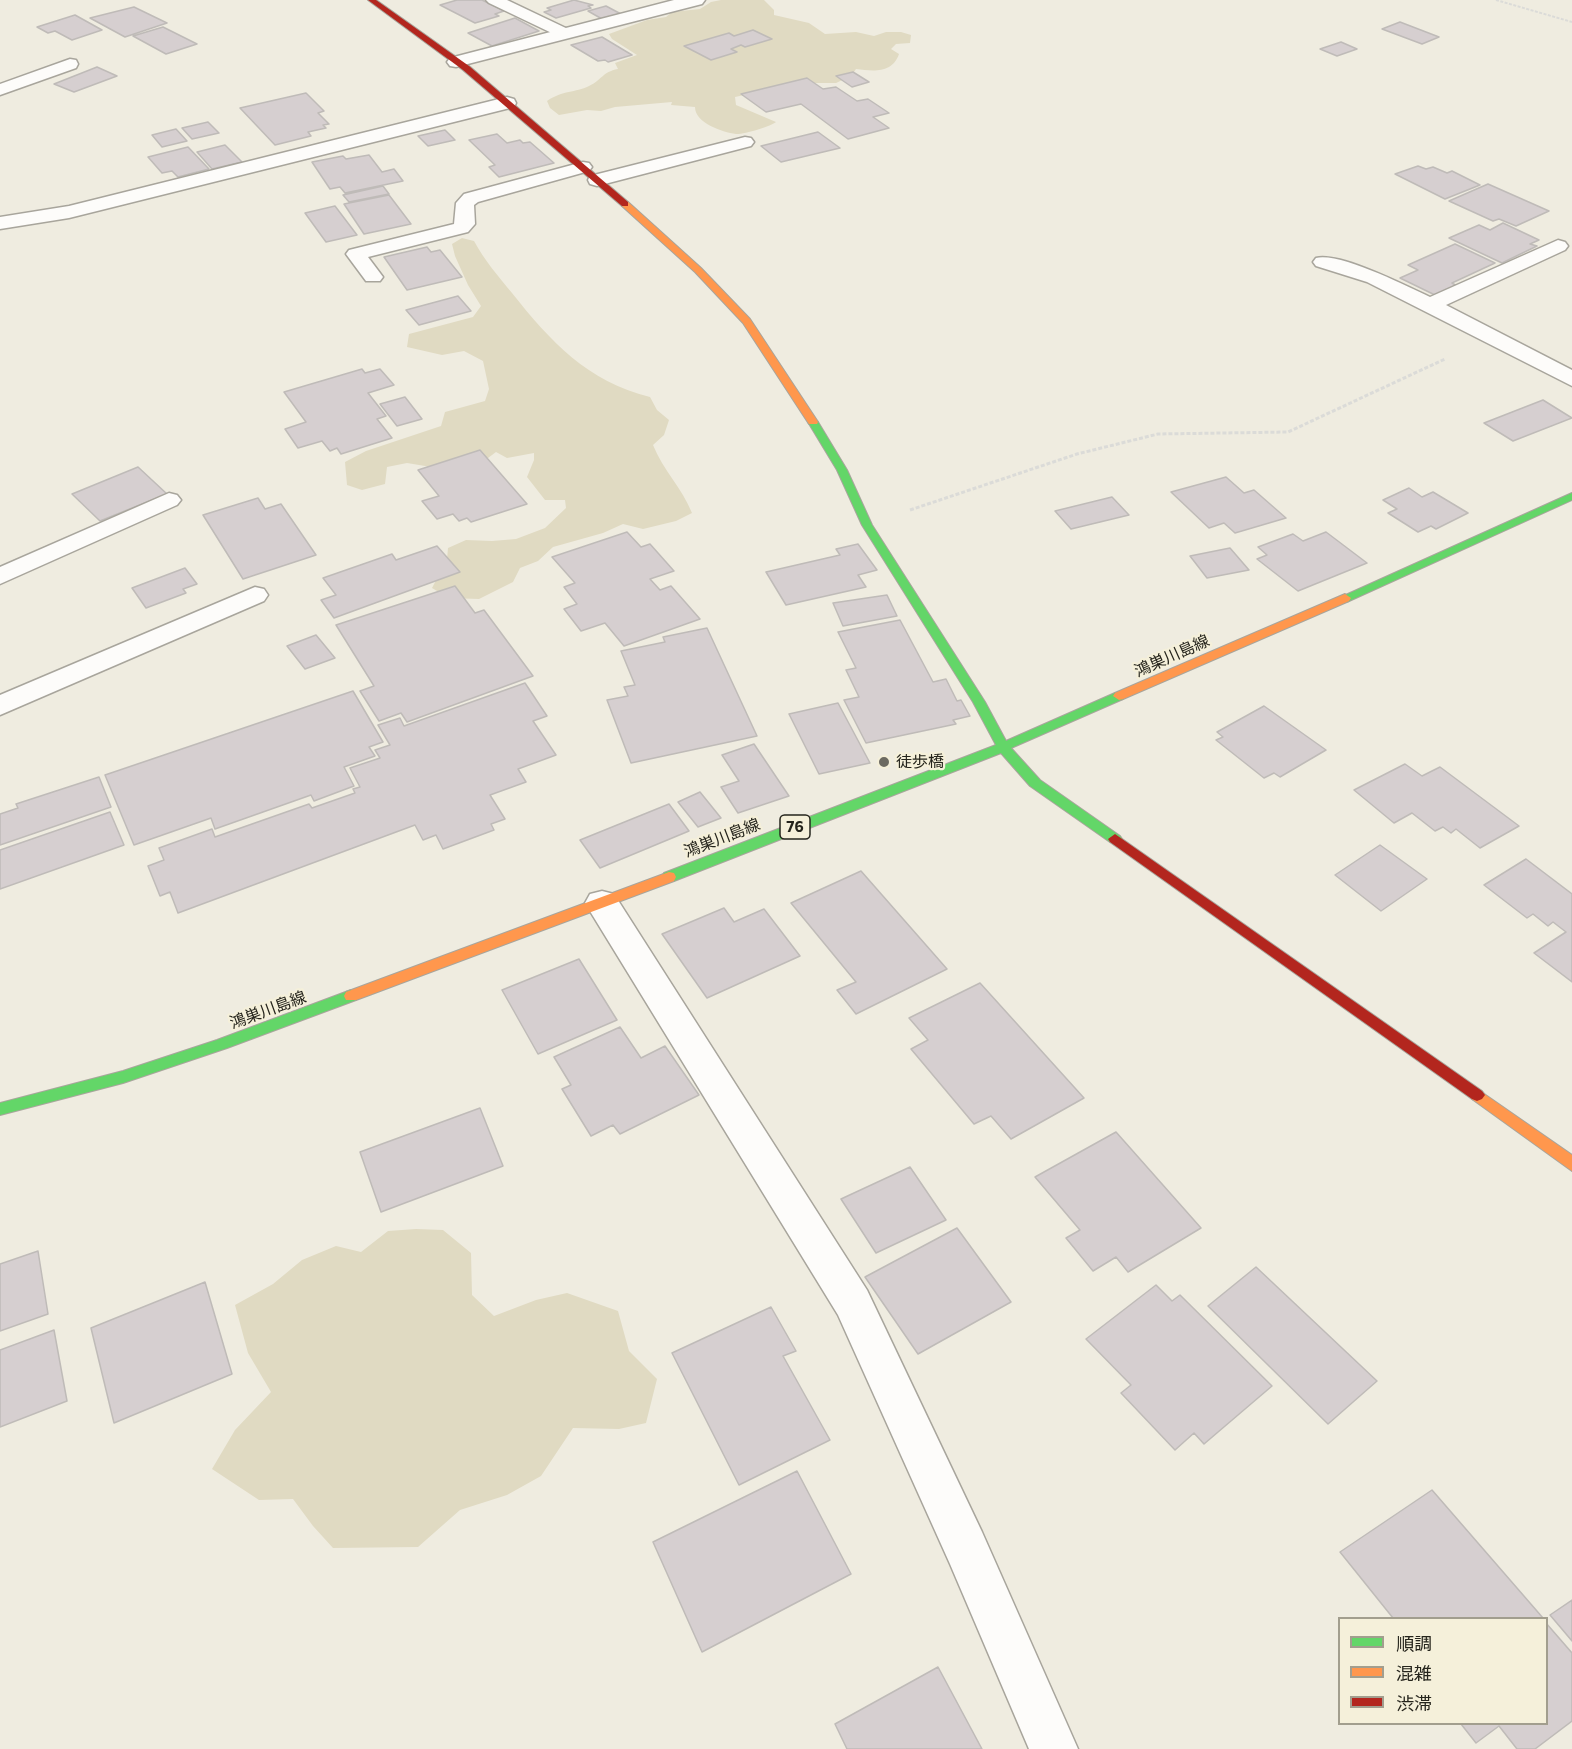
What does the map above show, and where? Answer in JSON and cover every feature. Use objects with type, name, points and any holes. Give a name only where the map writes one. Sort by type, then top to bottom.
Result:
[{"type":"street","points":[[371,0],[456,62],[507,103],[698,270],[747,321],[779,367],[842,470],[867,525],[979,702],[1003,747],[1035,783],[1394,1035],[1572,1164]]},
{"type":"street","points":[[456,62],[696,0]]},
{"type":"street","points":[[0,223],[69,212],[507,103]]},
{"type":"street","name":"鴻巣川島線","points":[[0,1109],[123,1077],[222,1044],[602,903],[1003,747],[1398,575],[1572,496]]},
{"type":"street","points":[[602,903],[853,1303],[966,1548],[1054,1749]]},
{"type":"lane","points":[[494,0],[564,33]]},
{"type":"lane","points":[[0,90],[70,63]]},
{"type":"lane","points":[[373,277],[356,254],[461,228],[465,224],[465,203],[471,198],[745,142]]},
{"type":"lane","points":[[1430,304],[1558,246]]},
{"type":"lane","points":[[1323,262],[1374,278],[1430,304],[1572,379]]},
{"type":"lane","points":[[0,576],[169,500]]},
{"type":"lane","points":[[0,706],[255,595]]},
{"type":"path","points":[[1496,0],[1572,22]]},
{"type":"path","points":[[867,525],[1077,454],[1158,434],[1288,432],[1492,337]]},
{"type":"shaded area","points":[[764,0],[774,10],[774,15],[809,23],[825,34],[856,32],[874,36],[886,32],[901,32],[911,35],[910,43],[896,44],[891,49],[899,54],[896,60],[892,65],[881,70],[856,69],[851,76],[836,83],[801,83],[735,97],[736,105],[776,122],[744,133],[736,134],[717,129],[699,118],[695,107],[671,105],[672,102],[559,115],[550,108],[547,101],[558,95],[589,86],[609,72],[618,69],[615,63],[637,55],[612,39],[609,34],[647,20],[666,17],[672,12],[700,9],[711,2]]},
{"type":"shaded area","points":[[462,238],[474,241],[492,268],[541,328],[572,357],[607,381],[650,397],[657,410],[669,420],[664,435],[653,445],[692,513],[676,521],[643,529],[623,524],[603,533],[553,547],[538,561],[520,568],[513,582],[479,599],[449,598],[432,588],[447,559],[448,548],[466,540],[516,539],[545,528],[566,508],[565,500],[545,500],[527,477],[534,460],[534,453],[507,458],[496,452],[480,464],[443,469],[407,463],[387,467],[385,484],[362,490],[347,485],[345,462],[366,451],[441,426],[445,412],[485,401],[489,389],[483,361],[464,351],[442,355],[407,347],[409,334],[473,317],[481,306],[468,285],[455,256],[452,244]]},
{"type":"shaded area","points":[[443,1230],[471,1253],[472,1295],[494,1316],[536,1300],[567,1293],[618,1311],[629,1351],[657,1379],[646,1423],[619,1429],[573,1428],[541,1476],[507,1495],[460,1510],[418,1547],[333,1548],[293,1499],[259,1500],[212,1469],[235,1430],[271,1392],[248,1353],[235,1305],[273,1284],[302,1260],[336,1246],[361,1252],[388,1231]]},
{"type":"building","points":[[457,0],[482,0],[504,11],[495,14],[499,16],[475,23],[440,5]]},
{"type":"building","points":[[574,0],[593,5],[588,6],[591,8],[556,18],[544,12],[551,10],[547,8]]},
{"type":"building","points":[[606,6],[621,14],[602,19],[588,11]]},
{"type":"building","points":[[134,7],[167,23],[125,37],[90,18]]},
{"type":"building","points":[[75,15],[102,30],[72,40],[55,31],[48,33],[37,27]]},
{"type":"building","points":[[515,18],[539,31],[492,46],[468,33]]},
{"type":"building","points":[[1400,22],[1439,37],[1422,44],[1382,29]]},
{"type":"building","points":[[163,27],[197,44],[166,54],[133,36]]},
{"type":"building","points":[[753,30],[772,39],[745,47],[741,45],[731,49],[737,52],[711,60],[684,46],[729,33],[734,36]]},
{"type":"building","points":[[602,37],[632,55],[608,62],[598,61],[571,45]]},
{"type":"building","points":[[1341,42],[1357,49],[1337,56],[1320,49]]},
{"type":"building","points":[[97,67],[117,76],[74,92],[54,84]]},
{"type":"building","points":[[853,72],[869,82],[852,87],[836,76]]},
{"type":"building","points":[[807,78],[823,89],[836,87],[857,101],[868,99],[889,113],[873,117],[889,128],[848,139],[801,104],[766,112],[741,94]]},
{"type":"building","points":[[306,93],[324,111],[318,113],[329,124],[323,125],[326,128],[308,132],[311,136],[275,145],[240,108]]},
{"type":"building","points":[[208,122],[219,133],[192,139],[182,128]]},
{"type":"building","points":[[176,129],[187,141],[162,147],[152,135]]},
{"type":"building","points":[[445,130],[455,140],[428,146],[418,136]]},
{"type":"building","points":[[818,132],[840,148],[781,162],[761,146]]},
{"type":"building","points":[[497,134],[507,143],[520,140],[523,143],[530,142],[554,163],[499,177],[489,167],[495,165],[469,140]]},
{"type":"building","points":[[225,145],[242,162],[212,169],[197,152]]},
{"type":"building","points":[[188,147],[209,169],[178,177],[172,171],[162,173],[148,157]]},
{"type":"building","points":[[369,155],[382,172],[394,169],[403,181],[345,193],[340,187],[330,189],[312,162],[343,156],[346,159]]},
{"type":"building","points":[[1418,166],[1426,169],[1433,167],[1447,173],[1452,171],[1480,185],[1445,199],[1395,174]]},
{"type":"building","points":[[1488,184],[1549,211],[1516,226],[1499,219],[1493,221],[1449,201]]},
{"type":"building","points":[[383,186],[389,194],[349,202],[343,195]]},
{"type":"building","points":[[389,195],[411,224],[364,234],[344,204]]},
{"type":"building","points":[[335,206],[357,235],[326,242],[305,213]]},
{"type":"building","points":[[1503,223],[1539,240],[1530,244],[1537,246],[1502,263],[1449,238],[1479,225],[1490,230]]},
{"type":"building","points":[[1455,244],[1495,263],[1452,283],[1457,286],[1437,296],[1400,278],[1418,270],[1408,265]]},
{"type":"building","points":[[427,247],[431,252],[440,250],[462,277],[407,290],[384,257]]},
{"type":"building","points":[[458,296],[471,311],[419,325],[406,310]]},
{"type":"building","points":[[362,369],[365,373],[380,369],[394,385],[368,393],[386,416],[377,419],[392,438],[341,454],[337,448],[330,451],[322,441],[298,448],[285,429],[306,422],[284,392]]},
{"type":"building","points":[[405,397],[422,419],[397,426],[380,404]]},
{"type":"building","points":[[1543,400],[1572,418],[1513,441],[1484,423]]},
{"type":"building","points":[[480,450],[527,504],[471,522],[467,518],[459,521],[453,514],[437,519],[422,501],[439,496],[418,470]]},
{"type":"building","points":[[138,467],[167,494],[100,521],[72,494]]},
{"type":"building","points":[[1226,477],[1244,493],[1254,490],[1286,518],[1235,533],[1224,523],[1209,528],[1171,492]]},
{"type":"building","points":[[1409,488],[1422,497],[1433,492],[1468,513],[1436,529],[1431,526],[1418,532],[1388,513],[1397,509],[1383,500]]},
{"type":"building","points":[[1112,497],[1129,515],[1071,529],[1055,511]]},
{"type":"building","points":[[258,498],[265,509],[281,504],[316,555],[243,579],[203,515]]},
{"type":"building","points":[[627,532],[641,547],[650,544],[674,571],[650,579],[660,590],[671,586],[700,619],[624,646],[605,623],[581,631],[564,609],[577,604],[564,587],[575,583],[552,557]]},
{"type":"building","points":[[1326,532],[1367,563],[1298,591],[1257,559],[1267,555],[1258,547],[1293,534],[1303,541]]},
{"type":"building","points":[[858,544],[877,570],[858,575],[866,587],[786,605],[766,572],[840,555],[836,549]]},
{"type":"building","points":[[437,546],[460,572],[334,618],[321,600],[336,595],[323,578],[392,554],[396,560]]},
{"type":"building","points":[[1230,548],[1249,570],[1207,578],[1190,556]]},
{"type":"building","points":[[185,568],[197,584],[183,589],[186,593],[146,608],[132,588]]},
{"type":"building","points":[[455,586],[475,613],[484,610],[533,676],[407,722],[401,713],[379,721],[360,691],[374,686],[336,625]]},
{"type":"building","points":[[887,595],[897,616],[843,626],[833,603]]},
{"type":"building","points":[[900,620],[933,682],[946,679],[957,701],[961,700],[970,716],[953,720],[956,724],[866,743],[844,700],[859,697],[846,670],[856,668],[838,632]]},
{"type":"building","points":[[707,628],[757,736],[631,763],[607,700],[628,696],[624,687],[635,685],[621,651],[665,642],[663,637]]},
{"type":"building","points":[[316,635],[335,658],[305,669],[287,646]]},
{"type":"building","points":[[525,683],[547,716],[533,721],[556,755],[518,769],[526,782],[490,795],[505,819],[491,824],[494,830],[443,849],[436,835],[423,840],[415,825],[178,913],[170,892],[160,896],[148,866],[164,860],[159,848],[212,829],[215,837],[309,804],[312,808],[355,793],[353,789],[360,787],[350,768],[380,758],[375,750],[390,745],[378,725],[400,718],[404,726]]},
{"type":"building","points":[[353,691],[383,742],[369,747],[375,756],[344,767],[354,786],[314,801],[311,795],[215,829],[211,818],[134,845],[105,775]]},
{"type":"building","points":[[838,703],[870,763],[819,774],[789,714]]},
{"type":"building","points":[[1264,706],[1326,750],[1280,777],[1274,773],[1264,778],[1216,740],[1223,737],[1217,732]]},
{"type":"building","points":[[754,744],[789,796],[738,813],[721,787],[739,781],[722,755]]},
{"type":"building","points":[[1405,764],[1422,776],[1440,767],[1519,826],[1480,848],[1456,829],[1451,833],[1443,827],[1435,831],[1412,813],[1394,823],[1354,790]]},
{"type":"building","points":[[99,777],[111,807],[0,845],[0,814],[18,808],[16,804]]},
{"type":"building","points":[[700,792],[721,818],[698,827],[678,802]]},
{"type":"building","points":[[669,804],[689,831],[600,868],[580,840]]},
{"type":"building","points":[[110,812],[124,845],[0,889],[0,850]]},
{"type":"building","points":[[1380,845],[1427,879],[1381,911],[1335,875]]},
{"type":"building","points":[[1526,859],[1572,894],[1572,982],[1534,953],[1566,932],[1553,922],[1548,926],[1533,914],[1527,918],[1484,885]]},
{"type":"building","points":[[861,871],[947,969],[856,1014],[837,990],[856,982],[791,903]]},
{"type":"building","points":[[724,908],[734,922],[764,909],[800,956],[707,998],[662,934]]},
{"type":"building","points":[[579,959],[617,1020],[538,1054],[502,990]]},
{"type":"building","points":[[980,983],[1084,1098],[1011,1139],[991,1116],[974,1124],[911,1049],[928,1040],[909,1018]]},
{"type":"building","points":[[620,1027],[641,1058],[665,1046],[699,1095],[620,1134],[613,1125],[591,1136],[562,1089],[571,1085],[554,1057]]},
{"type":"building","points":[[480,1108],[503,1166],[381,1212],[360,1152]]},
{"type":"building","points":[[1116,1132],[1201,1228],[1128,1272],[1116,1257],[1093,1271],[1066,1238],[1080,1230],[1035,1177]]},
{"type":"building","points":[[910,1167],[946,1220],[876,1253],[841,1199]]},
{"type":"building","points":[[957,1228],[1011,1302],[918,1354],[865,1277]]},
{"type":"building","points":[[38,1251],[48,1314],[0,1331],[0,1264]]},
{"type":"building","points":[[1256,1267],[1377,1381],[1328,1424],[1208,1306]]},
{"type":"building","points":[[205,1282],[232,1374],[114,1423],[91,1328]]},
{"type":"building","points":[[1156,1285],[1172,1301],[1180,1295],[1272,1386],[1204,1444],[1194,1433],[1175,1450],[1121,1393],[1131,1385],[1086,1339]]},
{"type":"building","points":[[771,1307],[796,1351],[783,1356],[830,1440],[739,1485],[672,1353]]},
{"type":"building","points":[[54,1330],[67,1401],[0,1427],[0,1350]]},
{"type":"building","points":[[797,1471],[851,1574],[702,1652],[653,1542]]},
{"type":"building","points":[[1432,1490],[1542,1617],[1392,1617],[1340,1552]]},
{"type":"building","points":[[1572,1600],[1572,1641],[1550,1615]]},
{"type":"building","points":[[1548,1625],[1572,1653],[1572,1721],[1535,1749],[1517,1749],[1499,1726],[1476,1743],[1462,1725],[1548,1725]]},
{"type":"building","points":[[938,1667],[982,1749],[847,1749],[835,1724]]},
{"type":"traffic: fast","points":[[813,422],[842,470],[867,525],[979,702],[1003,747],[1035,783],[1115,839]]},
{"type":"traffic: fast","points":[[1345,598],[1572,496]]},
{"type":"traffic: fast","points":[[669,877],[1003,747],[1119,696]]},
{"type":"traffic: fast","points":[[0,1109],[123,1077],[222,1044],[351,996]]},
{"type":"traffic: slow","points":[[625,204],[698,270],[747,321],[813,422]]},
{"type":"traffic: slow","points":[[1119,696],[1345,598]]},
{"type":"traffic: slow","points":[[351,996],[669,877]]},
{"type":"traffic: slow","points":[[1477,1095],[1572,1164]]},
{"type":"traffic: jam","points":[[371,0],[466,68],[625,204]]},
{"type":"traffic: jam","points":[[1115,839],[1477,1095]]},
{"type":"place","name":"徒歩橋","points":[[884,762]]}]
